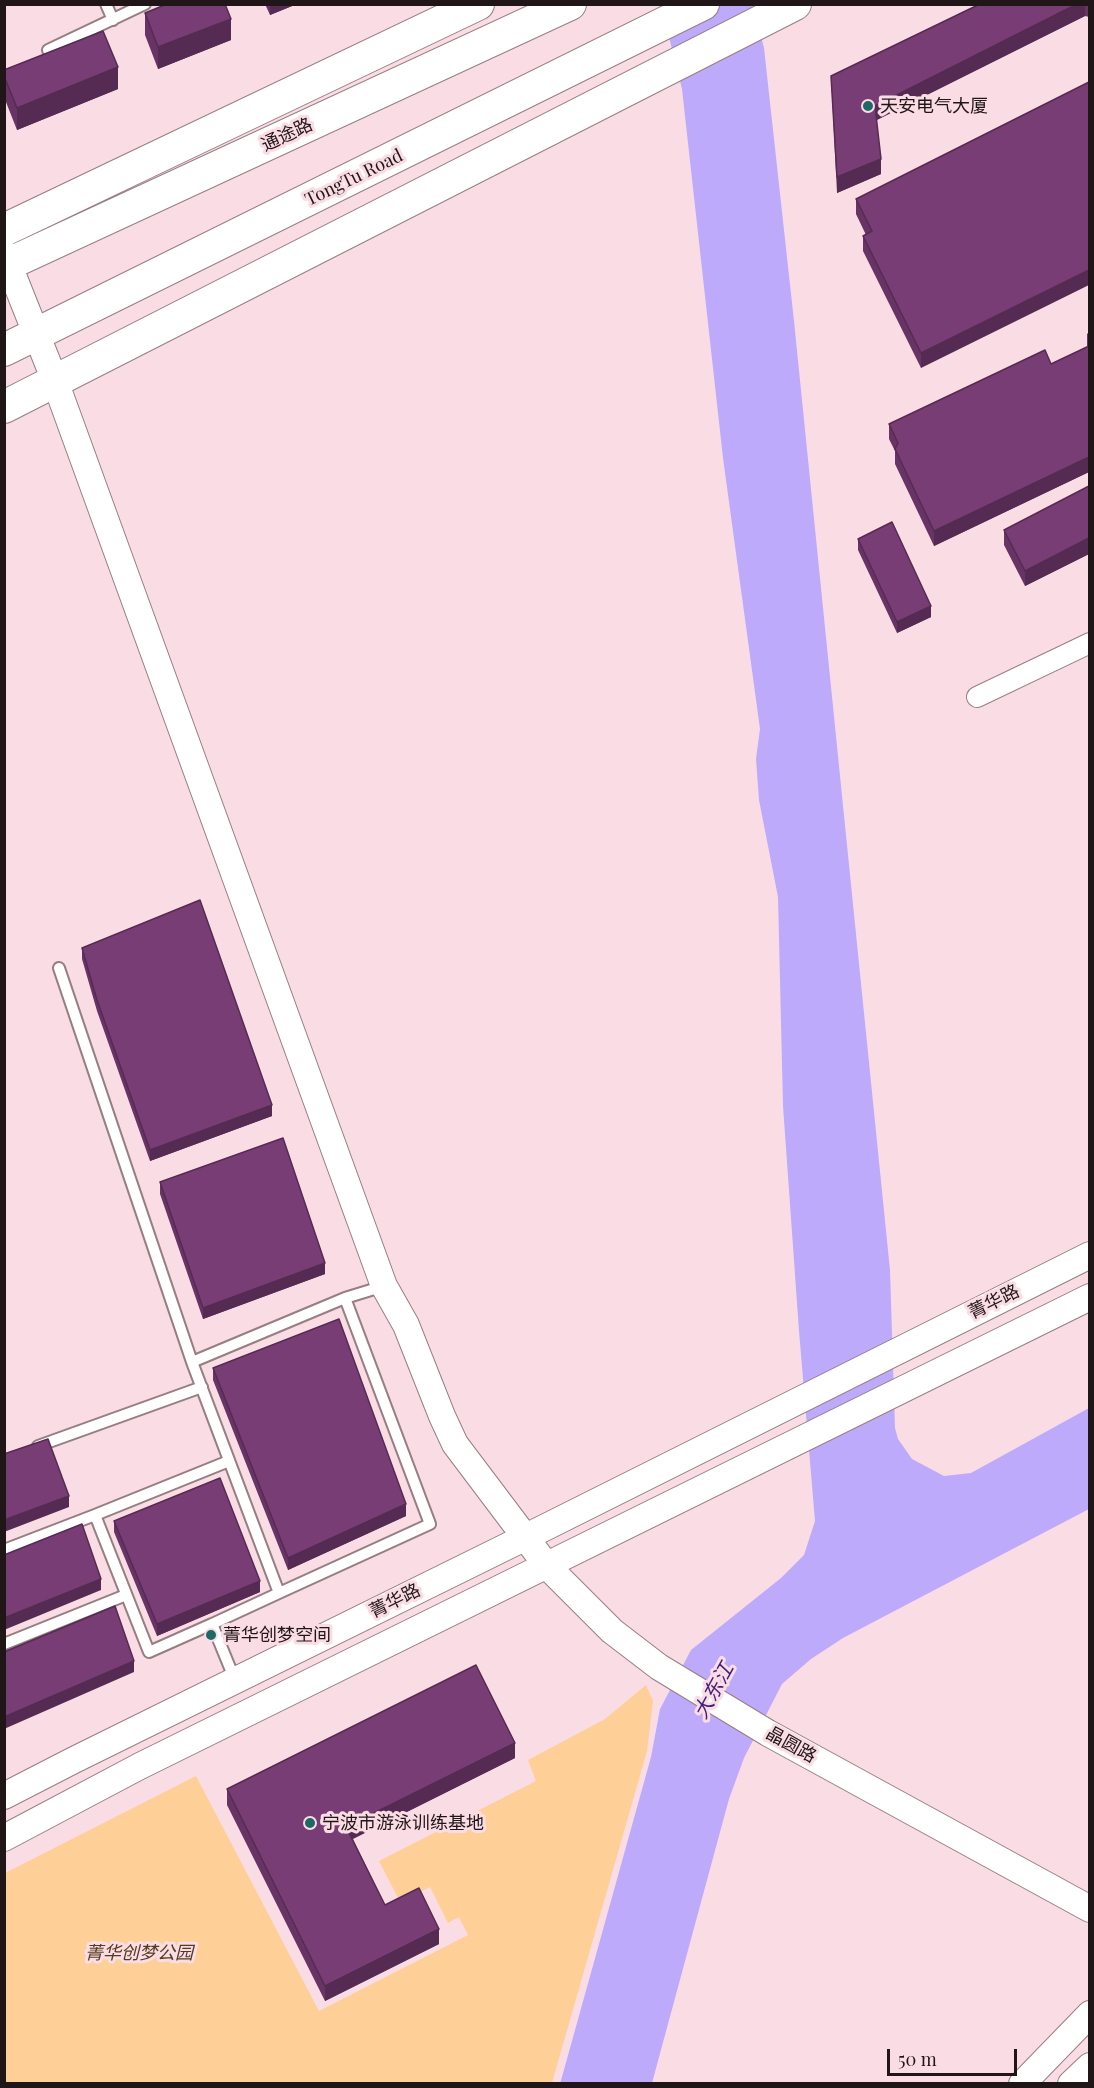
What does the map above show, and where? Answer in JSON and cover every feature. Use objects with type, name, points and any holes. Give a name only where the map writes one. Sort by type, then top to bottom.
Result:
[{"type":"main road","points":[[4,230],[478,4]]},
{"type":"main road","name":"通途路","points":[[6,261],[570,4]]},
{"type":"main road","name":"TongTu Road","points":[[4,350],[659,28],[703,4]]},
{"type":"main road","points":[[4,407],[795,4]]},
{"type":"street","name":"晶圆路","points":[[6,261],[55,381],[384,1286],[406,1325],[455,1444],[547,1566],[612,1631],[659,1667],[768,1733],[1089,1909]]},
{"type":"street","points":[[977,697],[1089,643]]},
{"type":"street","name":"菁华路","points":[[4,1796],[1089,1255]]},
{"type":"street","name":"菁华路","points":[[4,1838],[140,1766],[1089,1298]]},
{"type":"street","points":[[1022,2084],[1089,2014]]},
{"type":"street","points":[[1071,2084],[1089,2066]]},
{"type":"lane","points":[[106,4],[113,20]]},
{"type":"lane","points":[[48,50],[145,4]]},
{"type":"lane","points":[[59,968],[192,1362],[279,1593]]},
{"type":"lane","points":[[192,1362],[345,1298],[384,1286]]},
{"type":"lane","points":[[95,1515],[149,1652],[430,1524],[345,1298]]},
{"type":"lane","points":[[26,1450],[202,1387]]},
{"type":"lane","points":[[4,1550],[229,1461]]},
{"type":"lane","points":[[4,1644],[126,1595]]},
{"type":"lane","points":[[212,1624],[235,1680]]},
{"type":"green space","name":"菁华创梦公园","points":[[646,1685],[653,1701],[647,1751],[552,2083],[5,2084],[5,1873],[196,1776],[319,2011],[468,1935],[459,1917],[448,1923],[430,1887],[400,1902],[379,1861],[536,1781],[528,1760],[605,1719]]},
{"type":"water","name":"大东江","points":[[661,5],[753,5],[764,48],[794,321],[890,1270],[895,1428],[898,1439],[912,1459],[944,1476],[971,1473],[1089,1408],[1089,1509],[843,1638],[811,1659],[782,1684],[744,1758],[729,1799],[652,2083],[560,2084],[651,1757],[660,1709],[691,1650],[781,1578],[804,1555],[815,1521],[783,1106],[778,897],[759,800],[756,759],[760,729],[723,458],[682,89]]},
{"type":"building","points":[[167,4],[225,4],[231,19],[158,47],[145,13]]},
{"type":"building","name":"天安电气大厦","points":[[980,4],[1077,4],[875,106],[881,159],[837,177],[831,76]]},
{"type":"building","points":[[103,31],[118,67],[17,108],[4,76],[4,70]]},
{"type":"building","points":[[1089,82],[1089,270],[921,353],[863,236],[872,231],[856,199]]},
{"type":"building","points":[[1089,346],[1089,457],[934,531],[895,449],[898,443],[889,424],[1045,350],[1051,364]]},
{"type":"building","points":[[1089,486],[1089,538],[1025,571],[1004,530]]},
{"type":"building","points":[[892,522],[931,606],[897,622],[858,539]]},
{"type":"building","points":[[200,900],[272,1105],[150,1150],[97,1000],[82,948]]},
{"type":"building","points":[[283,1138],[325,1263],[203,1308],[160,1182]]},
{"type":"building","points":[[339,1319],[406,1504],[288,1558],[213,1368]]},
{"type":"building","points":[[48,1439],[69,1496],[4,1520],[4,1454]]},
{"type":"building","points":[[220,1478],[260,1581],[157,1624],[114,1521]]},
{"type":"building","points":[[82,1524],[101,1579],[4,1618],[4,1555]]},
{"type":"building","points":[[115,1606],[134,1661],[4,1717],[4,1652]]},
{"type":"building","name":"宁波市游泳训练基地","points":[[476,1665],[515,1743],[346,1827],[385,1905],[419,1888],[439,1929],[325,1986],[227,1789]]},
{"type":"place","name":"天安电气大厦","points":[[868,106]]},
{"type":"place","name":"菁华创梦空间","points":[[211,1635]]},
{"type":"place","name":"宁波市游泳训练基地","points":[[310,1823]]}]
